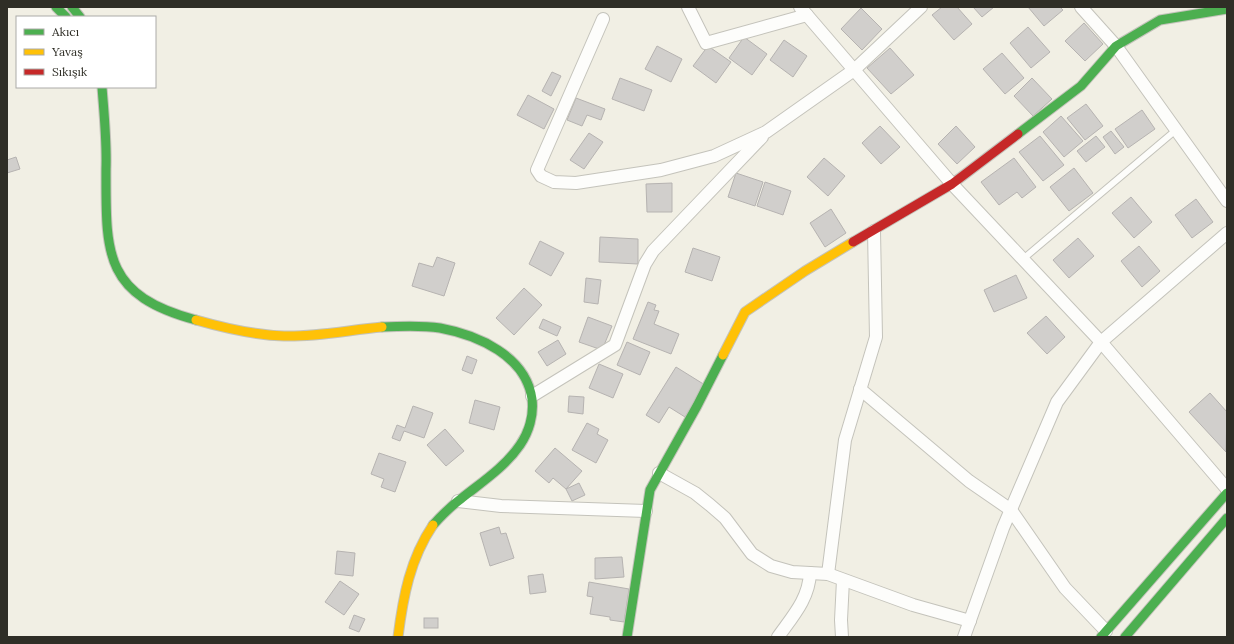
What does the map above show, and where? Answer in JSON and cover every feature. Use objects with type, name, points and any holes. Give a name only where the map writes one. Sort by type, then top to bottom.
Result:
[{"type":"street","points":[[56,7],[65,16]]},
{"type":"street","points":[[72,7],[79,16]]},
{"type":"street","points":[[688,7],[706,43],[804,11],[952,184],[1101,342],[1227,489]]},
{"type":"street","points":[[603,19],[537,170],[541,176],[554,182],[576,183],[661,170],[714,156],[766,132],[854,70],[921,7]]},
{"type":"street","points":[[1081,7],[1116,46],[1227,201]]},
{"type":"street","points":[[627,637],[650,490],[698,406],[746,312],[805,271],[952,184],[1081,86],[1116,46],[1160,20],[1227,9]]},
{"type":"street","points":[[102,88],[106,144],[106,222],[109,251],[122,277],[132,290],[146,300],[184,317],[244,332],[269,335],[293,336],[422,326],[441,328],[462,333],[482,341],[506,357],[520,370],[529,384],[533,408],[531,421],[526,435],[518,449],[508,461],[441,516],[424,540],[410,572],[404,595],[398,637]]},
{"type":"street","points":[[532,396],[615,345],[645,264],[653,251],[766,132]]},
{"type":"street","points":[[828,574],[845,440],[876,337],[874,230]]},
{"type":"street","points":[[964,637],[1003,528],[1058,402],[1101,342],[1227,233]]},
{"type":"street","points":[[860,389],[969,481],[1011,510],[1065,588],[1104,634],[1227,493]]},
{"type":"street","points":[[659,473],[689,490],[710,505],[725,518],[752,554],[761,561],[782,570],[828,574],[934,612],[970,621]]},
{"type":"street","points":[[458,501],[502,506],[646,511]]},
{"type":"street","points":[[1125,637],[1227,518]]},
{"type":"street","points":[[778,637],[805,597],[808,589],[810,573]]},
{"type":"street","points":[[842,637],[840,620],[843,580]]},
{"type":"lane","points":[[1023,259],[1176,130]]},
{"type":"building","points":[[942,7],[957,7],[972,24],[954,40],[932,15]]},
{"type":"building","points":[[973,7],[994,7],[982,17]]},
{"type":"building","points":[[1028,7],[1060,7],[1063,10],[1044,26]]},
{"type":"building","points":[[861,8],[882,29],[862,50],[841,29]]},
{"type":"building","points":[[1084,23],[1103,44],[1085,61],[1065,41]]},
{"type":"building","points":[[1028,27],[1050,52],[1031,68],[1010,43]]},
{"type":"building","points":[[744,37],[767,54],[752,75],[729,58]]},
{"type":"building","points":[[784,40],[807,56],[793,77],[770,60]]},
{"type":"building","points":[[657,46],[682,59],[671,82],[645,69]]},
{"type":"building","points":[[708,46],[731,62],[716,83],[693,66]]},
{"type":"building","points":[[890,48],[914,75],[891,94],[867,68]]},
{"type":"building","points":[[1002,53],[1024,78],[1005,94],[983,69]]},
{"type":"building","points":[[552,72],[561,76],[551,96],[542,91]]},
{"type":"building","points":[[620,78],[652,90],[644,111],[612,99]]},
{"type":"building","points":[[1032,78],[1052,99],[1033,116],[1014,96]]},
{"type":"building","points":[[528,95],[554,109],[544,129],[517,115]]},
{"type":"building","points":[[576,98],[605,109],[601,120],[587,115],[582,126],[567,120]]},
{"type":"building","points":[[1086,104],[1103,126],[1085,140],[1067,118]]},
{"type":"building","points":[[1142,110],[1155,129],[1128,148],[1115,129]]},
{"type":"building","points":[[1061,116],[1083,141],[1064,157],[1043,132]]},
{"type":"building","points":[[880,126],[900,147],[881,164],[862,143]]},
{"type":"building","points":[[956,126],[975,147],[957,164],[938,144]]},
{"type":"building","points":[[1111,131],[1124,147],[1115,154],[1103,137]]},
{"type":"building","points":[[589,133],[603,142],[584,169],[570,160]]},
{"type":"building","points":[[1040,136],[1064,165],[1043,181],[1019,152]]},
{"type":"building","points":[[1096,136],[1105,147],[1086,162],[1077,151]]},
{"type":"building","points":[[16,157],[20,169],[7,173],[7,160]]},
{"type":"building","points":[[824,158],[845,176],[828,196],[807,177]]},
{"type":"building","points":[[1014,158],[1036,187],[1022,198],[1017,192],[999,205],[981,182]]},
{"type":"building","points":[[1074,168],[1093,193],[1069,211],[1050,187]]},
{"type":"building","points":[[736,173],[763,182],[755,206],[728,197]]},
{"type":"building","points":[[765,182],[791,191],[783,215],[757,206]]},
{"type":"building","points":[[672,183],[672,212],[647,212],[646,184]]},
{"type":"building","points":[[1131,197],[1152,222],[1134,238],[1112,213]]},
{"type":"building","points":[[1196,199],[1213,222],[1192,238],[1175,215]]},
{"type":"building","points":[[831,209],[846,233],[825,247],[810,223]]},
{"type":"building","points":[[600,237],[638,239],[638,264],[599,262]]},
{"type":"building","points":[[1078,238],[1094,256],[1069,278],[1053,260]]},
{"type":"building","points":[[540,241],[564,253],[551,276],[529,264]]},
{"type":"building","points":[[1139,246],[1160,271],[1142,287],[1121,261]]},
{"type":"building","points":[[693,248],[720,257],[712,281],[685,272]]},
{"type":"building","points":[[437,257],[455,263],[444,296],[412,286],[419,263],[433,267]]},
{"type":"building","points":[[1016,275],[1027,298],[994,312],[984,290]]},
{"type":"building","points":[[586,278],[601,280],[598,304],[584,302]]},
{"type":"building","points":[[524,288],[542,305],[514,335],[496,318]]},
{"type":"building","points":[[648,302],[656,305],[654,310],[659,311],[654,324],[679,334],[671,354],[633,339]]},
{"type":"building","points":[[1046,316],[1065,337],[1047,354],[1027,333]]},
{"type":"building","points":[[588,317],[612,326],[602,350],[579,342]]},
{"type":"building","points":[[543,319],[561,327],[557,336],[539,328]]},
{"type":"building","points":[[558,340],[566,354],[547,366],[538,352]]},
{"type":"building","points":[[627,342],[650,352],[640,375],[617,365]]},
{"type":"building","points":[[467,356],[477,360],[472,374],[462,370]]},
{"type":"building","points":[[599,364],[623,374],[613,398],[589,388]]},
{"type":"building","points":[[676,367],[705,385],[685,417],[669,407],[659,423],[646,415]]},
{"type":"building","points":[[1210,393],[1227,412],[1226,452],[1189,412]]},
{"type":"building","points":[[569,396],[584,397],[583,414],[568,412]]},
{"type":"building","points":[[475,400],[500,407],[494,430],[469,423]]},
{"type":"building","points":[[413,406],[433,413],[424,438],[404,431],[400,441],[392,438],[397,425],[405,428]]},
{"type":"building","points":[[587,423],[599,429],[597,434],[608,440],[596,463],[572,450]]},
{"type":"building","points":[[445,429],[464,451],[446,466],[427,445]]},
{"type":"building","points":[[555,448],[582,471],[566,489],[553,478],[549,483],[535,471]]},
{"type":"building","points":[[379,453],[406,462],[395,492],[381,487],[384,479],[371,474]]},
{"type":"building","points":[[579,483],[585,495],[572,501],[566,489]]},
{"type":"building","points":[[499,527],[501,534],[506,533],[514,558],[490,566],[480,533]]},
{"type":"building","points":[[337,551],[355,553],[353,576],[335,574]]},
{"type":"building","points":[[622,557],[624,577],[595,579],[595,558]]},
{"type":"building","points":[[543,574],[546,592],[530,594],[528,576]]},
{"type":"building","points":[[340,581],[359,594],[344,615],[325,602]]},
{"type":"building","points":[[589,582],[629,589],[624,622],[610,620],[610,617],[590,614],[593,597],[587,596]]},
{"type":"building","points":[[354,615],[365,619],[359,632],[349,628]]},
{"type":"building","points":[[424,618],[438,618],[438,628],[424,628]]},
{"type":"traffic: fast","points":[[56,7],[65,16]]},
{"type":"traffic: fast","points":[[72,7],[79,16]]},
{"type":"traffic: fast","points":[[1018,134],[1081,86],[1116,46],[1160,20],[1227,9]]},
{"type":"traffic: fast","points":[[102,88],[106,149],[107,225],[110,247],[116,267],[127,283],[143,298],[165,310],[196,320]]},
{"type":"traffic: fast","points":[[382,327],[418,326],[440,328],[455,331],[484,342],[510,359],[528,384],[532,399],[532,411],[528,429],[523,440],[514,453],[493,474],[450,507],[433,525]]},
{"type":"traffic: fast","points":[[627,637],[650,490],[697,406],[723,355]]},
{"type":"traffic: fast","points":[[1101,637],[1227,493]]},
{"type":"traffic: fast","points":[[1125,637],[1227,518]]},
{"type":"traffic: slow","points":[[723,355],[745,312],[805,271],[853,242]]},
{"type":"traffic: slow","points":[[196,320],[239,331],[284,336],[320,334],[382,327]]},
{"type":"traffic: slow","points":[[398,637],[402,607],[413,565],[425,538],[433,525]]},
{"type":"traffic: jam","points":[[853,242],[952,184],[1018,134]]}]
